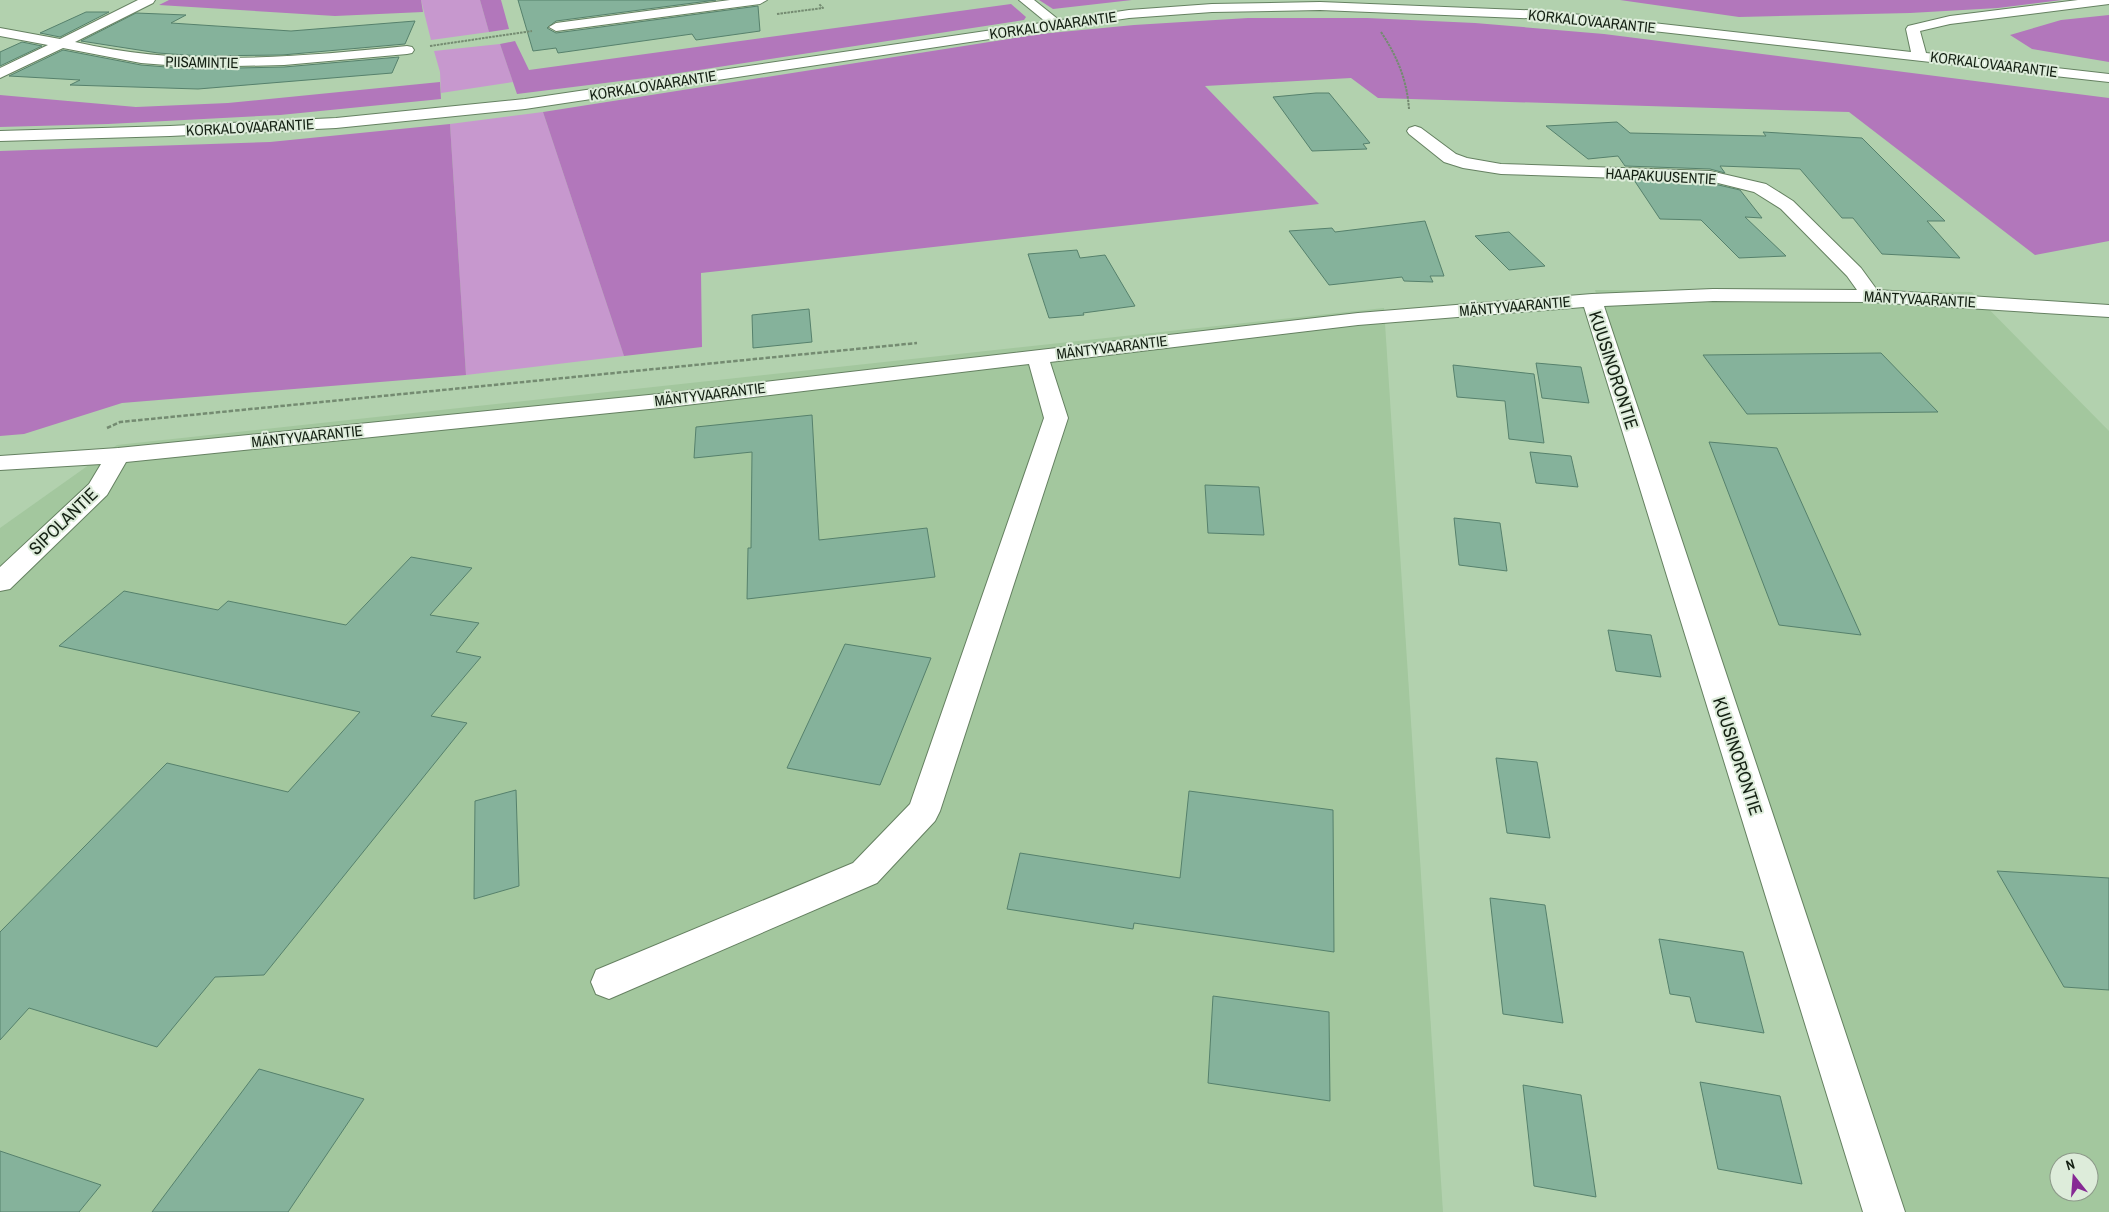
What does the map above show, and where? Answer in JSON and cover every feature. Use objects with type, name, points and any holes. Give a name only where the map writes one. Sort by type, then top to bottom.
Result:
[{"type":"street","points":[[0,74],[148,0]]},
{"type":"street","points":[[556,27],[760,0]]},
{"type":"street","points":[[1026,0],[1057,24]]},
{"type":"street","points":[[1919,56],[1913,29],[1950,20],[2109,0]]},
{"type":"street","name":"KORKALOVAARANTIE","points":[[0,136],[170,132],[336,123],[525,104],[1129,14],[1266,3],[1546,15],[2109,78]]},
{"type":"street","name":"PIISAMINTIE","points":[[0,32],[159,61],[280,62],[407,50]]},
{"type":"street","name":"HAAPAKUUSENTIE","points":[[1415,130],[1450,158],[1463,163],[1501,169],[1710,176],[1760,188],[1787,205],[1854,272],[1871,296]]},
{"type":"street","name":"MÄNTYVAARANTIE","points":[[0,463],[118,454],[669,400],[1358,319],[1592,300],[1713,295],[1871,296],[2109,311]]},
{"type":"street","name":"KUUSINORONTIE","points":[[1592,300],[1884,1212]]},
{"type":"street","points":[[609,982],[865,873],[924,811],[1056,418],[1038,356]]},
{"type":"street","name":"SIPOLANTIE","points":[[0,582],[98,489],[118,454]]},
{"type":"path","points":[[1377,26],[1392,49],[1408,90],[1410,120],[1415,130]]},
{"type":"path","points":[[407,50],[556,27]]},
{"type":"shaded area","points":[[169,0],[421,0],[423,12],[335,16],[159,5]]},
{"type":"shaded area","points":[[421,0],[480,0],[489,32],[431,40]]},
{"type":"shaded area","points":[[480,0],[501,0],[509,29],[489,32]]},
{"type":"shaded area","points":[[1039,0],[1132,0],[1053,9]]},
{"type":"shaded area","points":[[1620,0],[2062,0],[1998,8],[1910,13],[1739,17]]},
{"type":"shaded area","points":[[1011,4],[1026,17],[1024,20],[653,77],[517,94],[500,44],[515,41],[529,70]]},
{"type":"shaded area","points":[[2109,15],[2109,62],[2032,49],[2010,35],[2061,20]]},
{"type":"shaded area","points":[[1248,18],[1367,18],[1475,23],[1604,34],[2109,98],[2109,241],[2035,255],[1849,112],[1378,98],[1351,78],[1205,86],[1319,204],[701,273],[702,347],[624,356],[543,112],[1040,34],[1134,25]]},
{"type":"shaded area","points":[[500,44],[513,82],[441,93],[440,72],[434,51]]},
{"type":"shaded area","points":[[440,82],[441,99],[280,115],[108,124],[0,127],[0,95],[136,107],[228,103]]},
{"type":"shaded area","points":[[543,112],[624,356],[466,375],[450,124]]},
{"type":"shaded area","points":[[450,124],[466,375],[122,403],[24,434],[0,436],[0,151],[270,142]]},
{"type":"shaded area","points":[[1595,290],[1972,292],[2109,431],[2109,1212],[1886,1212]]},
{"type":"shaded area","points":[[1384,308],[1443,1212],[0,1212],[0,528],[117,445]]},
{"type":"building","points":[[518,0],[716,0],[556,21],[547,28],[556,33],[758,6],[760,31],[696,40],[692,34],[558,53],[556,48],[533,51]]},
{"type":"building","points":[[86,12],[109,12],[60,37],[40,33]]},
{"type":"building","points":[[136,13],[186,15],[171,23],[291,31],[415,21],[405,44],[282,55],[200,56],[158,53],[81,41]]},
{"type":"building","points":[[22,42],[42,46],[0,66],[0,52]]},
{"type":"building","points":[[63,50],[141,65],[192,69],[284,67],[399,57],[392,73],[198,89],[70,85],[80,80],[9,76]]},
{"type":"building","points":[[1329,93],[1370,143],[1363,144],[1367,149],[1312,151],[1273,97]]},
{"type":"building","points":[[1617,122],[1630,133],[1766,136],[1763,132],[1862,138],[1945,221],[1927,221],[1960,258],[1882,254],[1853,218],[1842,218],[1800,169],[1720,166],[1725,173],[1710,169],[1625,166],[1618,156],[1588,159],[1546,126]]},
{"type":"building","points":[[1634,180],[1710,183],[1740,190],[1762,218],[1745,217],[1786,256],[1739,258],[1701,220],[1660,219]]},
{"type":"building","points":[[1425,221],[1444,276],[1430,276],[1433,282],[1404,281],[1402,277],[1329,285],[1289,231],[1332,228],[1335,232]]},
{"type":"building","points":[[1509,232],[1545,266],[1509,270],[1475,236]]},
{"type":"building","points":[[1077,250],[1080,258],[1105,255],[1135,306],[1083,313],[1084,315],[1049,318],[1028,254]]},
{"type":"building","points":[[809,309],[812,342],[753,348],[752,315]]},
{"type":"building","points":[[1881,353],[1938,412],[1747,414],[1703,355]]},
{"type":"building","points":[[1536,363],[1581,367],[1589,403],[1542,398]]},
{"type":"building","points":[[1453,365],[1534,374],[1544,443],[1509,439],[1505,401],[1457,397]]},
{"type":"building","points":[[812,415],[819,540],[927,528],[935,577],[747,599],[748,548],[751,548],[752,452],[694,458],[696,427]]},
{"type":"building","points":[[1709,442],[1777,448],[1861,635],[1779,625]]},
{"type":"building","points":[[1530,452],[1571,456],[1578,487],[1536,483]]},
{"type":"building","points":[[1205,485],[1259,487],[1264,535],[1208,533]]},
{"type":"building","points":[[1454,518],[1500,523],[1507,571],[1459,565]]},
{"type":"building","points":[[411,557],[472,568],[430,615],[479,623],[456,652],[481,657],[431,716],[467,723],[264,975],[215,977],[157,1047],[29,1008],[0,1040],[0,932],[167,763],[288,792],[360,712],[59,646],[124,591],[218,610],[228,601],[346,625]]},
{"type":"building","points":[[1608,630],[1651,635],[1661,677],[1616,671]]},
{"type":"building","points":[[845,644],[931,658],[880,785],[787,768]]},
{"type":"building","points":[[1496,758],[1537,762],[1550,838],[1507,833]]},
{"type":"building","points":[[516,790],[519,886],[474,899],[475,801]]},
{"type":"building","points":[[1189,791],[1333,810],[1334,952],[1134,923],[1133,929],[1007,909],[1020,853],[1180,878]]},
{"type":"building","points":[[1997,871],[2109,878],[2109,990],[2064,987]]},
{"type":"building","points":[[1490,898],[1545,905],[1563,1023],[1503,1014]]},
{"type":"building","points":[[1659,939],[1743,952],[1764,1033],[1696,1022],[1690,997],[1670,994]]},
{"type":"building","points":[[1213,996],[1329,1012],[1330,1101],[1208,1083]]},
{"type":"building","points":[[259,1069],[364,1099],[288,1212],[152,1212]]},
{"type":"building","points":[[1700,1082],[1780,1096],[1802,1184],[1718,1169]]},
{"type":"building","points":[[1523,1085],[1581,1095],[1596,1197],[1534,1186]]},
{"type":"building","points":[[0,1151],[101,1185],[79,1212],[0,1212]]}]
